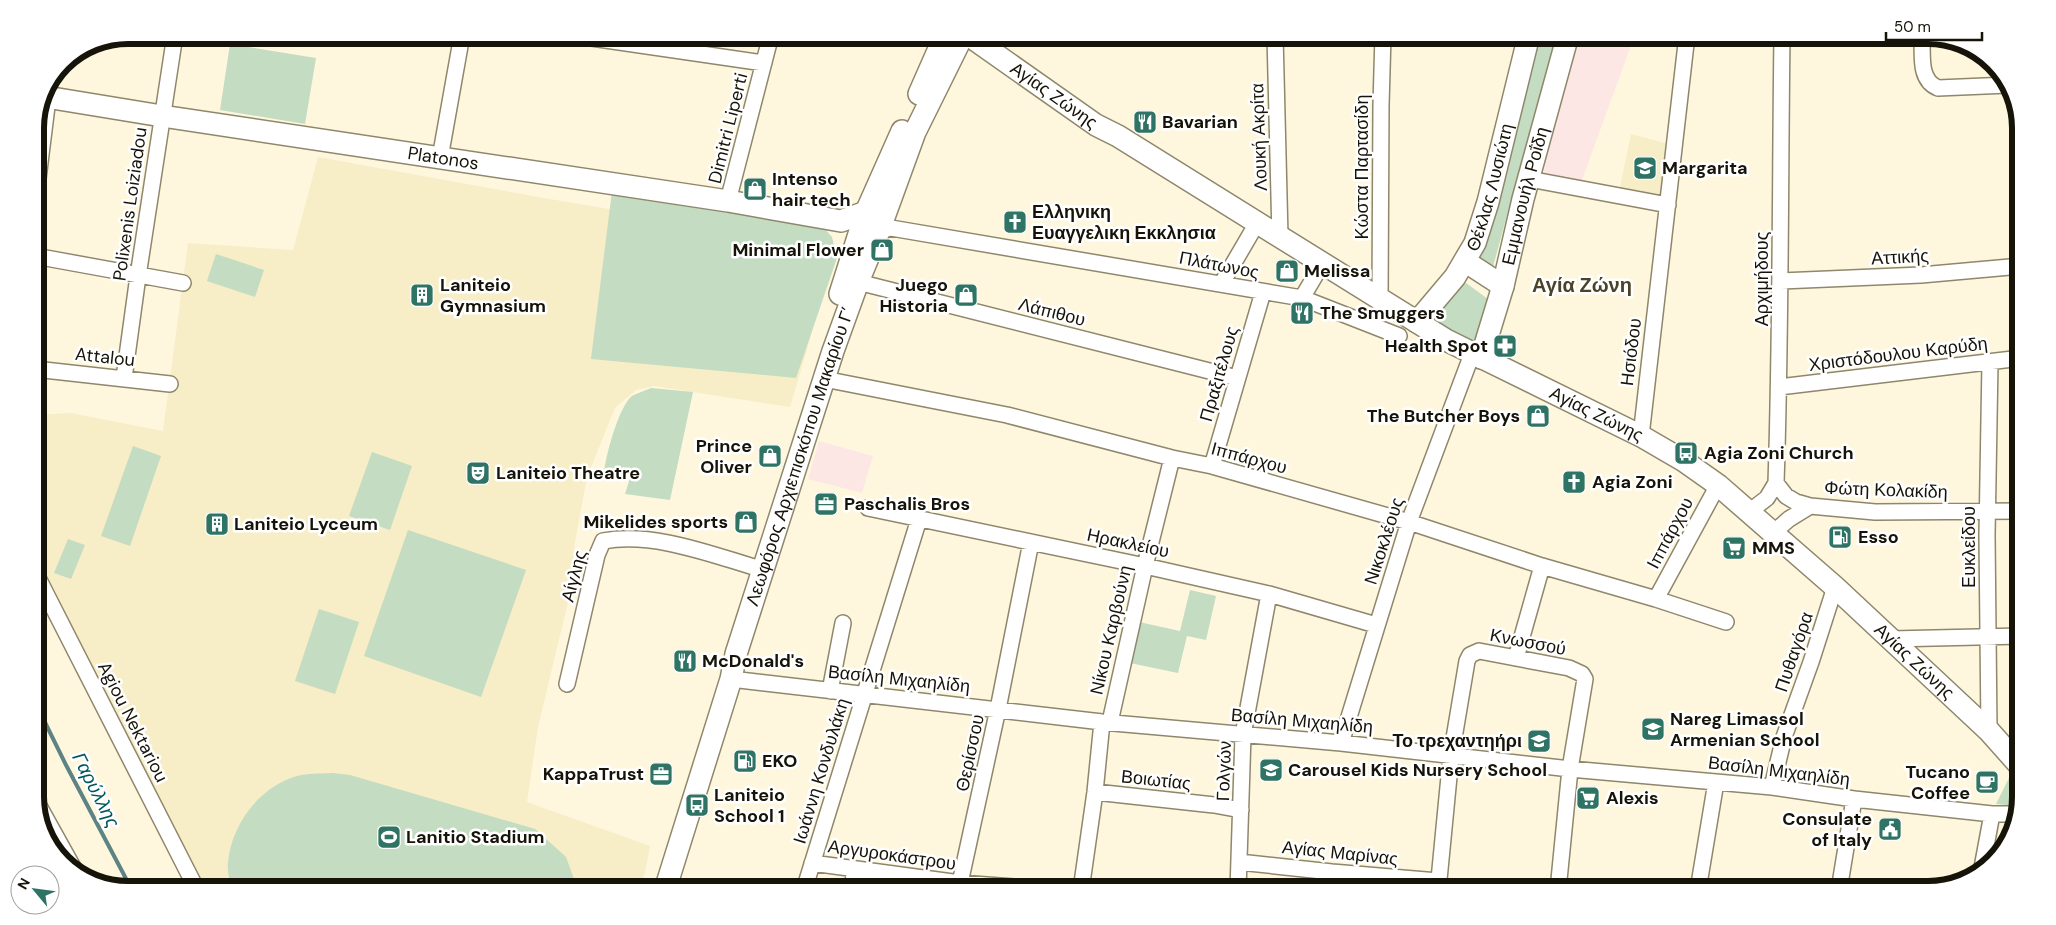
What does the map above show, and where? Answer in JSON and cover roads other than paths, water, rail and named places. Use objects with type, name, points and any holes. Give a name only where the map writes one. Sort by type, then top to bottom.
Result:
[{"type":"main road","name":"Λεωφόρος Αρχιεπισκόπου Μακαρίου Γ’","points":[[666,881],[668,857],[728,653],[866,212],[941,44]]},
{"type":"main road","name":"Λεωφόρος Αρχιεπισκόπου Μακαρίου Γ’","points":[[656,881],[668,857],[732,679],[736,654],[824,379],[858,282],[879,231],[915,132],[959,44]]},
{"type":"main road","name":"Αγίας Ζώνης","points":[[981,44],[1096,125],[1118,136],[1417,322],[1476,356],[1641,436],[1684,461],[1718,485],[1835,587],[1988,732],[2012,757]]},
{"type":"main road","name":"Αγίας Ζώνης","points":[[1000,44],[1100,116],[1118,136]]},
{"type":"main road","name":"Θέκλας Λυσιώτη","points":[[1417,322],[1455,278],[1476,243],[1527,44]]},
{"type":"main road","name":"Εμμανουήλ Ροΐδη","points":[[1476,356],[1503,286],[1529,179],[1566,44]]},
{"type":"main road","name":"Platonos","points":[[49,97],[728,201],[841,221],[866,212]]},
{"type":"main road","points":[[841,221],[856,243]]},
{"type":"main road","points":[[1466,262],[1503,286]]},
{"type":"street","name":"Polixenis Loiziadou","points":[[124,378],[174,44]]},
{"type":"street","points":[[440,158],[460,44]]},
{"type":"street","points":[[633,44],[764,63]]},
{"type":"street","name":"Dimitri Liperti","points":[[728,201],[769,44]]},
{"type":"street","name":"Λουκή Ακρίτα","points":[[1275,44],[1280,237]]},
{"type":"street","name":"Κώστα Παρτασίδη","points":[[1380,300],[1380,105],[1383,44]]},
{"type":"street","name":"Ησιόδου","points":[[1641,436],[1686,44]]},
{"type":"street","name":"Αρχιμήδους","points":[[1776,483],[1781,282],[1782,44]]},
{"type":"street","points":[[1922,44],[1924,77],[1929,85],[1938,88],[2001,85]]},
{"type":"street","points":[[1529,179],[1668,205]]},
{"type":"street","points":[[1222,284],[1256,222]]},
{"type":"street","name":"Πλάτωνος","points":[[879,231],[891,228],[1302,298],[1399,336]]},
{"type":"street","points":[[44,258],[183,283]]},
{"type":"street","points":[[1302,298],[1322,264]]},
{"type":"street","name":"Αττικής","points":[[1781,282],[1921,275],[2012,267]]},
{"type":"street","name":"Λάπιθου","points":[[858,282],[1237,378]]},
{"type":"street","name":"Πραξιτέλους","points":[[1212,466],[1263,292]]},
{"type":"street","name":"Νικοκλέους","points":[[1341,743],[1408,522],[1476,356]]},
{"type":"street","name":"Χριστόδουλου Καρύδη","points":[[1779,387],[2012,359]]},
{"type":"street","name":"Ευκλείδου","points":[[1988,732],[1987,511],[1990,362]]},
{"type":"street","name":"Attalou","points":[[44,370],[170,384]]},
{"type":"street","name":"Ιππάρχου","points":[[824,379],[1007,415],[1172,458],[1212,466],[1408,522],[1542,566],[1656,599],[1726,622]]},
{"type":"street","name":"Νίκου Καρβούνη","points":[[1082,881],[1106,722],[1172,458]]},
{"type":"street","points":[[1749,512],[1767,498],[1776,483]]},
{"type":"street","name":"Φώτη Κολακίδη","points":[[1776,483],[1786,496],[1796,502],[1810,506],[1875,512],[2012,512]]},
{"type":"street","name":"Ιππάρχου","points":[[1656,599],[1718,485]]},
{"type":"street","name":"Φώτη Κολακίδη","points":[[1774,532],[1789,519],[1810,506]]},
{"type":"street","name":"Ηρακλείου","points":[[868,508],[1269,594],[1376,625]]},
{"type":"street","name":"Ιωάννη Κονδυλάκη","points":[[807,881],[919,519]]},
{"type":"street","name":"Αίγλης","points":[[567,684],[597,555],[603,541],[618,538],[679,544],[754,567]]},
{"type":"street","name":"Θερίσσου","points":[[960,881],[998,709],[1031,542]]},
{"type":"street","points":[[1516,658],[1542,566]]},
{"type":"street","name":"Πυθαγόρα","points":[[1772,787],[1784,737],[1835,587]]},
{"type":"street","name":"Agiou Nektariou","points":[[44,590],[192,881]]},
{"type":"street","name":"Γολγών","points":[[1238,881],[1243,734],[1269,594]]},
{"type":"street","points":[[830,691],[843,623]]},
{"type":"street","points":[[1891,639],[2012,636]]},
{"type":"street","name":"Κνωσσού","points":[[1451,756],[1467,666],[1470,655],[1479,651],[1568,668],[1582,674],[1585,681],[1570,768]]},
{"type":"street","name":"Βασίλη Μιχαηλίδη","points":[[732,679],[864,696],[1106,722],[1341,743],[1451,756],[1772,787],[1992,814],[2011,814]]},
{"type":"street","points":[[1438,881],[1451,756]]},
{"type":"street","points":[[1559,881],[1570,768]]},
{"type":"street","points":[[1700,881],[1716,782]]},
{"type":"street","name":"Βοιωτίας","points":[[1095,792],[1214,805],[1242,810]]},
{"type":"street","points":[[1840,881],[1854,798]]},
{"type":"street","points":[[1983,861],[1992,814]]},
{"type":"street","points":[[47,822],[65,853]]},
{"type":"street","name":"Αγίας Μαρίνας","points":[[1239,862],[1400,881]]},
{"type":"street","name":"Αργυροκάστρου","points":[[812,863],[945,881]]},
{"type":"street","points":[[853,881],[854,869]]},
{"type":"street","points":[[1332,872],[1332,881]]},
{"type":"waterway","name":"Γαρύλλης","points":[[44,720],[127,881]]},
{"type":"place","name":"Bavarian","points":[[1145,122]]},
{"type":"place","name":"Margarita","points":[[1645,168]]},
{"type":"place","name":"Intenso hair tech","points":[[755,189]]},
{"type":"place","name":"Ελληνικη Ευαγγελικη Εκκλησια","points":[[1015,222]]},
{"type":"place","name":"Minimal Flower","points":[[882,250]]},
{"type":"place","name":"Melissa","points":[[1287,271]]},
{"type":"place","name":"Laniteio Gymnasium","points":[[422,295]]},
{"type":"place","name":"Juego Historia","points":[[966,295]]},
{"type":"place","name":"The Smuggers","points":[[1302,313]]},
{"type":"place","name":"Health Spot","points":[[1505,346]]},
{"type":"place","name":"The Butcher Boys","points":[[1538,416]]},
{"type":"place","name":"Agia Zoni Church","points":[[1686,453]]},
{"type":"place","name":"Prince Oliver","points":[[770,456]]},
{"type":"place","name":"Laniteio Theatre","points":[[478,473]]},
{"type":"place","name":"Agia Zoni","points":[[1574,482]]},
{"type":"place","name":"Paschalis Bros","points":[[826,504]]},
{"type":"place","name":"Mikelides sports","points":[[746,522]]},
{"type":"place","name":"Laniteio Lyceum","points":[[217,524]]},
{"type":"place","name":"Esso","points":[[1840,537]]},
{"type":"place","name":"MMS","points":[[1734,548]]},
{"type":"place","name":"McDonald's","points":[[685,661]]},
{"type":"place","name":"Nareg Limassol Armenian School","points":[[1653,729]]},
{"type":"place","name":"Το τρεχαντηήρι","points":[[1539,741]]},
{"type":"place","name":"EKO","points":[[745,761]]},
{"type":"place","name":"Carousel Kids Nursery School","points":[[1271,770]]},
{"type":"place","name":"KappaTrust","points":[[661,774]]},
{"type":"place","name":"Tucano Coffee","points":[[1987,782]]},
{"type":"place","name":"Alexis","points":[[1588,798]]},
{"type":"place","name":"Laniteio School 1","points":[[697,805]]},
{"type":"place","name":"Consulate of Italy","points":[[1890,829]]},
{"type":"place","name":"Lanitio Stadium","points":[[389,837]]},
{"type":"district","name":"Αγία Ζώνη","points":[[1582,285]]}]
